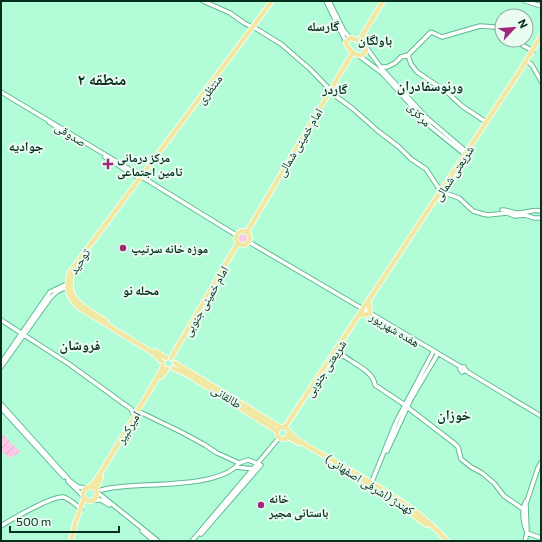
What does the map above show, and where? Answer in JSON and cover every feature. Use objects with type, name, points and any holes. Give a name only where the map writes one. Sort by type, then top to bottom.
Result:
[{"type":"main road","name":"منتظری","points":[[139,177],[273,1]]},
{"type":"main road","points":[[359,41],[383,1]]},
{"type":"main road","name":"شریعتی شمالی","points":[[364,307],[521,72],[541,36]]},
{"type":"main road","points":[[355,53],[348,48],[347,38],[359,41],[366,47]]},
{"type":"main road","name":"شریعتی شمالی","points":[[443,190],[486,122],[528,62],[541,39]]},
{"type":"main road","name":"امام خمینی شمالی","points":[[247,232],[330,90],[355,53],[361,56],[364,54],[366,47]]},
{"type":"main road","name":"منتظری","points":[[139,177],[198,101]]},
{"type":"main road","name":"توحید","points":[[110,326],[83,311],[69,295],[67,284],[70,272],[97,237],[139,177]]},
{"type":"main road","name":"توحید","points":[[139,177],[76,268],[71,282],[71,289],[73,297],[81,306],[167,365]]},
{"type":"main road","points":[[241,231],[247,232],[250,236],[249,242],[243,245],[238,243],[236,235],[241,231]]},
{"type":"main road","name":"امام خمینی جنوبی","points":[[167,365],[238,243]]},
{"type":"main road","points":[[364,307],[370,313]]},
{"type":"main road","name":"شریعتی جنوبی","points":[[289,433],[361,315],[364,307]]},
{"type":"main road","name":"شریعتی جنوبی","points":[[289,433],[364,307]]},
{"type":"main road","points":[[361,315],[370,313]]},
{"type":"main road","name":"امیرکبیر","points":[[88,487],[93,484],[108,463],[167,365]]},
{"type":"main road","name":"طالقانی","points":[[167,365],[278,429]]},
{"type":"main road","name":"امیرکبیر","points":[[98,490],[97,485],[108,463],[134,416],[139,412]]},
{"type":"main road","points":[[278,429],[289,433],[285,439],[280,438],[277,435],[278,429]]},
{"type":"main road","name":"کهندژ (اشرفی اصفهانی)","points":[[289,433],[365,480],[429,527],[443,541]]},
{"type":"main road","name":"کهندژ (اشرفی اصفهانی)","points":[[289,433],[412,510],[429,523],[447,541]]},
{"type":"main road","points":[[88,487],[98,490],[96,498],[87,504],[72,541],[75,524],[84,497],[84,491],[88,487]]},
{"type":"main road","points":[[84,497],[87,500],[92,501]]},
{"type":"street","points":[[203,1],[230,13],[281,44],[330,90],[390,140],[428,168],[443,190],[459,198],[473,211],[488,215],[504,212],[515,216],[539,211]]},
{"type":"street","points":[[207,1],[230,11],[246,24]]},
{"type":"street","points":[[326,1],[347,38]]},
{"type":"street","points":[[329,1],[347,38]]},
{"type":"street","points":[[525,1],[541,6]]},
{"type":"street","points":[[381,67],[387,67],[401,57],[408,55],[431,32],[442,36],[480,26],[494,27]]},
{"type":"street","name":"مرکزی","points":[[366,47],[390,80],[424,120],[467,154]]},
{"type":"street","points":[[528,48],[533,51]]},
{"type":"street","name":"مرکزی","points":[[355,53],[390,80]]},
{"type":"street","points":[[367,62],[367,57],[371,55]]},
{"type":"street","points":[[408,55],[410,64],[417,72],[447,92],[462,106],[486,122]]},
{"type":"street","points":[[528,62],[533,67],[541,81]]},
{"type":"street","points":[[385,72],[387,67]]},
{"type":"street","name":"صدوقی","points":[[1,93],[236,235]]},
{"type":"street","points":[[461,161],[459,147],[471,146]]},
{"type":"street","points":[[539,211],[536,214],[539,218]]},
{"type":"street","points":[[528,213],[539,218]]},
{"type":"street","name":"هفده شهریور","points":[[249,242],[364,307],[370,313],[461,368]]},
{"type":"street","points":[[1,362],[53,294],[67,284]]},
{"type":"street","points":[[61,288],[67,284]]},
{"type":"street","points":[[61,288],[69,295]]},
{"type":"street","name":"هفده شهریور","points":[[370,313],[461,368]]},
{"type":"street","points":[[1,319],[22,335],[73,366],[139,412],[205,444],[217,453],[239,463]]},
{"type":"street","points":[[16,330],[69,364],[131,409],[134,416]]},
{"type":"street","points":[[1,367],[22,335]]},
{"type":"street","points":[[372,486],[406,406],[435,353]]},
{"type":"street","points":[[336,354],[344,356],[364,369],[374,380],[375,385],[406,406],[455,444],[458,447],[461,459],[471,467],[482,472],[494,483],[504,496],[523,509],[525,515]]},
{"type":"street","points":[[461,368],[464,367],[465,371],[541,416]]},
{"type":"street","points":[[1,404],[70,481],[78,487],[88,487]]},
{"type":"street","points":[[1,408],[72,486],[84,497]]},
{"type":"street","points":[[194,541],[280,438]]},
{"type":"street","points":[[229,500],[252,476],[280,438]]},
{"type":"street","points":[[98,490],[119,487],[167,485],[208,480],[232,470],[239,463],[248,460],[259,464]]},
{"type":"street","points":[[525,541],[527,533],[525,515],[526,504],[541,463]]},
{"type":"street","points":[[236,467],[254,469]]},
{"type":"street","points":[[365,480],[375,479]]},
{"type":"street","points":[[98,490],[109,504],[153,541]]},
{"type":"street","points":[[1,526],[27,511],[59,497],[66,498],[81,509]]},
{"type":"street","points":[[523,509],[528,499]]},
{"type":"street","points":[[92,501],[101,500],[109,504],[158,541]]},
{"type":"street","points":[[527,533],[541,538]]},
{"type":"green space","points":[[243,234],[248,239],[243,244],[238,239]]},
{"type":"green space","points":[[1,434],[21,452],[9,458],[1,451]]},
{"type":"place","name":"مرکز درمانی تامین اجتماعی","points":[[108,164]]},
{"type":"place","name":"موزه خانه سرتیپ","points":[[123,248]]},
{"type":"place","name":"خانه باستانی مجیر","points":[[261,505]]},
{"type":"district","name":"گارسله","points":[[323,26]]},
{"type":"district","name":"باولگان","points":[[375,40]]},
{"type":"district","name":"منطقه ۲","points":[[102,78]]},
{"type":"district","name":"ورنوسفادران","points":[[430,85]]},
{"type":"district","name":"گاردر","points":[[335,89]]},
{"type":"district","name":"جوادیه","points":[[26,146]]},
{"type":"district","name":"محله نو","points":[[141,290]]},
{"type":"district","name":"فروشان","points":[[80,344]]},
{"type":"district","name":"خوزان","points":[[454,414]]}]
